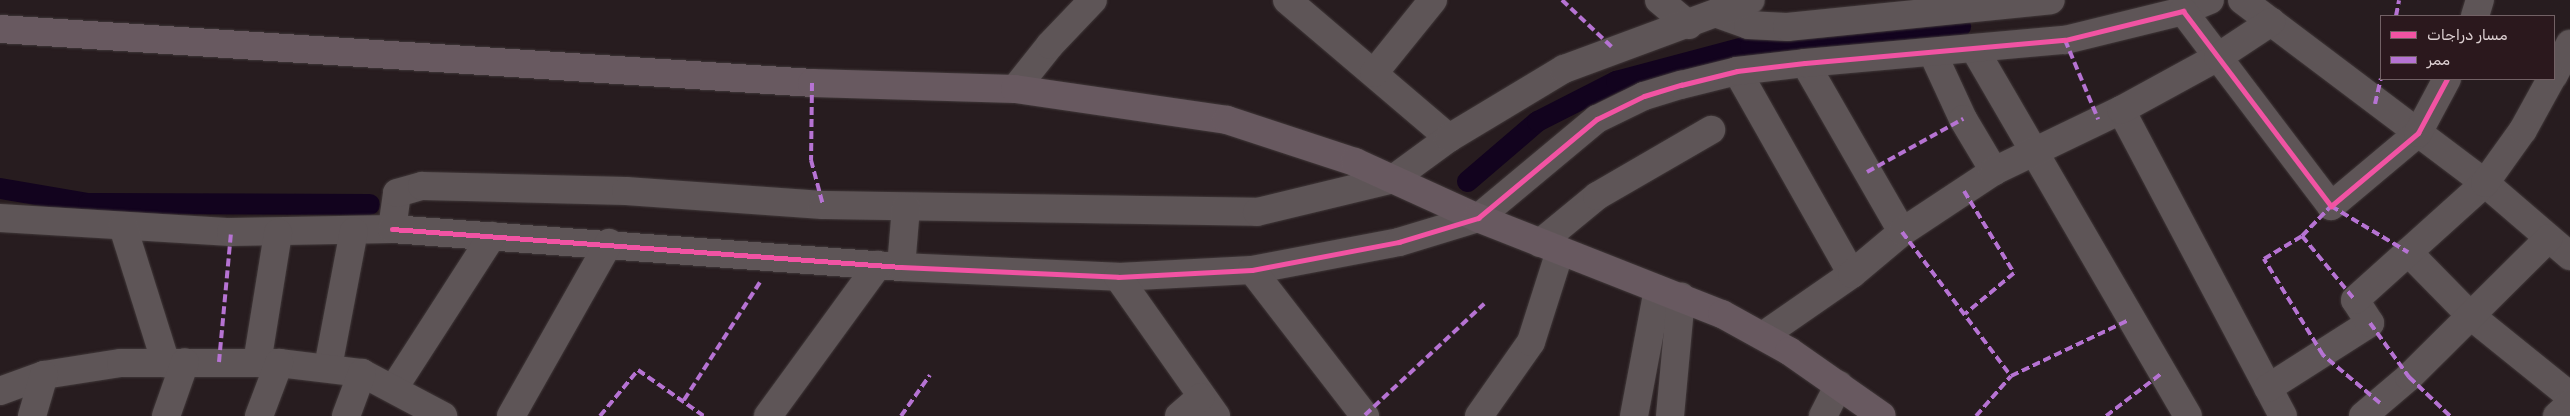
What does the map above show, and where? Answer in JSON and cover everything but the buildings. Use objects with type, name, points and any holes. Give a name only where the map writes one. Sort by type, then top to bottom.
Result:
[{"type":"main road","points":[[0,29],[812,83],[1015,89],[1227,120],[1309,146],[1393,179],[1478,218],[1670,293],[1764,335],[1882,416]]},
{"type":"street","points":[[1015,89],[1039,57],[1093,0]]},
{"type":"street","points":[[1374,72],[1433,0]]},
{"type":"street","points":[[1659,0],[1689,26]]},
{"type":"street","points":[[392,229],[397,193],[422,186],[626,191],[823,205],[1241,214],[1309,202],[1393,179],[1450,138],[1564,68],[1689,26],[1751,0]]},
{"type":"street","points":[[1718,14],[1748,25],[1787,27],[1983,9],[2051,0]]},
{"type":"street","points":[[0,218],[123,227],[278,233],[392,229],[609,243],[890,266],[1118,277],[1252,270],[1399,242],[1478,218],[1570,140],[1619,106],[1737,71],[1805,63],[1982,50],[2066,40],[2183,11],[2210,0]]},
{"type":"street","points":[[2475,15],[2480,0]]},
{"type":"street","points":[[1297,3],[1450,138]]},
{"type":"street","points":[[1764,335],[1852,274],[1902,232],[1994,171],[2034,150],[2121,110],[2218,57],[2254,6],[2485,183],[2564,247],[2471,316],[2363,416]]},
{"type":"street","points":[[1983,9],[1982,50],[2034,150],[2188,416]]},
{"type":"street","points":[[2183,11],[2332,206],[2418,133],[2446,80]]},
{"type":"street","points":[[2555,73],[2570,44]]},
{"type":"street","points":[[1933,54],[1963,119],[1994,171]]},
{"type":"street","points":[[1805,63],[1902,232]]},
{"type":"street","points":[[1737,71],[1852,274]]},
{"type":"street","points":[[2268,388],[2370,323],[2355,300],[2485,183],[2523,130],[2551,80]]},
{"type":"street","points":[[2121,110],[2283,416]]},
{"type":"street","points":[[1479,416],[1531,342],[1550,247],[1597,196],[1711,130]]},
{"type":"street","points":[[768,416],[890,266],[906,207]]},
{"type":"street","points":[[123,227],[175,362],[166,416]]},
{"type":"street","points":[[328,366],[354,231]]},
{"type":"street","points":[[259,416],[268,363],[278,233]]},
{"type":"street","points":[[394,388],[492,236]]},
{"type":"street","points":[[511,416],[609,243]]},
{"type":"street","points":[[2408,252],[2471,316],[2570,396]]},
{"type":"street","points":[[1252,270],[1365,416]]},
{"type":"street","points":[[1118,277],[1208,407],[1179,416]]},
{"type":"street","points":[[1634,416],[1670,293]]},
{"type":"street","points":[[1670,293],[1670,416]]},
{"type":"street","points":[[0,391],[44,375],[121,363],[268,363],[328,366],[362,373],[394,388],[443,416]]},
{"type":"street","points":[[346,416],[362,373]]},
{"type":"street","points":[[32,416],[44,375]]},
{"type":"street","points":[[1823,416],[1839,385]]},
{"type":"street","points":[[2557,416],[2570,404]]},
{"type":"waterway","points":[[1467,181],[1537,121],[1616,81],[1750,45],[1960,26]]},
{"type":"waterway","points":[[0,188],[88,203],[369,204]]},
{"type":"marked path","points":[[1562,0],[1614,49]]},
{"type":"marked path","points":[[2396,15],[2399,0]]},
{"type":"marked path","points":[[2065,40],[2098,119]]},
{"type":"marked path","points":[[2375,104],[2381,80]]},
{"type":"marked path","points":[[812,83],[811,160],[823,205]]},
{"type":"marked path","points":[[1867,172],[1963,119]]},
{"type":"marked path","points":[[1964,191],[2014,273],[1965,314]]},
{"type":"marked path","points":[[2380,403],[2323,355],[2264,259],[2302,236],[2331,206],[2408,252]]},
{"type":"marked path","points":[[219,362],[231,232]]},
{"type":"marked path","points":[[1902,232],[2011,376]]},
{"type":"marked path","points":[[2302,236],[2355,300]]},
{"type":"marked path","points":[[684,400],[760,282]]},
{"type":"marked path","points":[[1365,415],[1484,304]]},
{"type":"marked path","points":[[1976,416],[2011,376],[2129,320]]},
{"type":"marked path","points":[[2370,323],[2409,377],[2450,416]]},
{"type":"marked path","points":[[600,416],[638,370],[704,416]]},
{"type":"marked path","points":[[2106,416],[2162,373]]},
{"type":"marked path","points":[[901,416],[930,375]]},
{"type":"cycle path","points":[[392,229],[901,267],[1118,277],[1252,270],[1399,242],[1478,218],[1597,119],[1644,96],[1681,85],[1737,71],[1805,63],[2065,40],[2183,11],[2331,206],[2418,133],[2446,80]]}]
